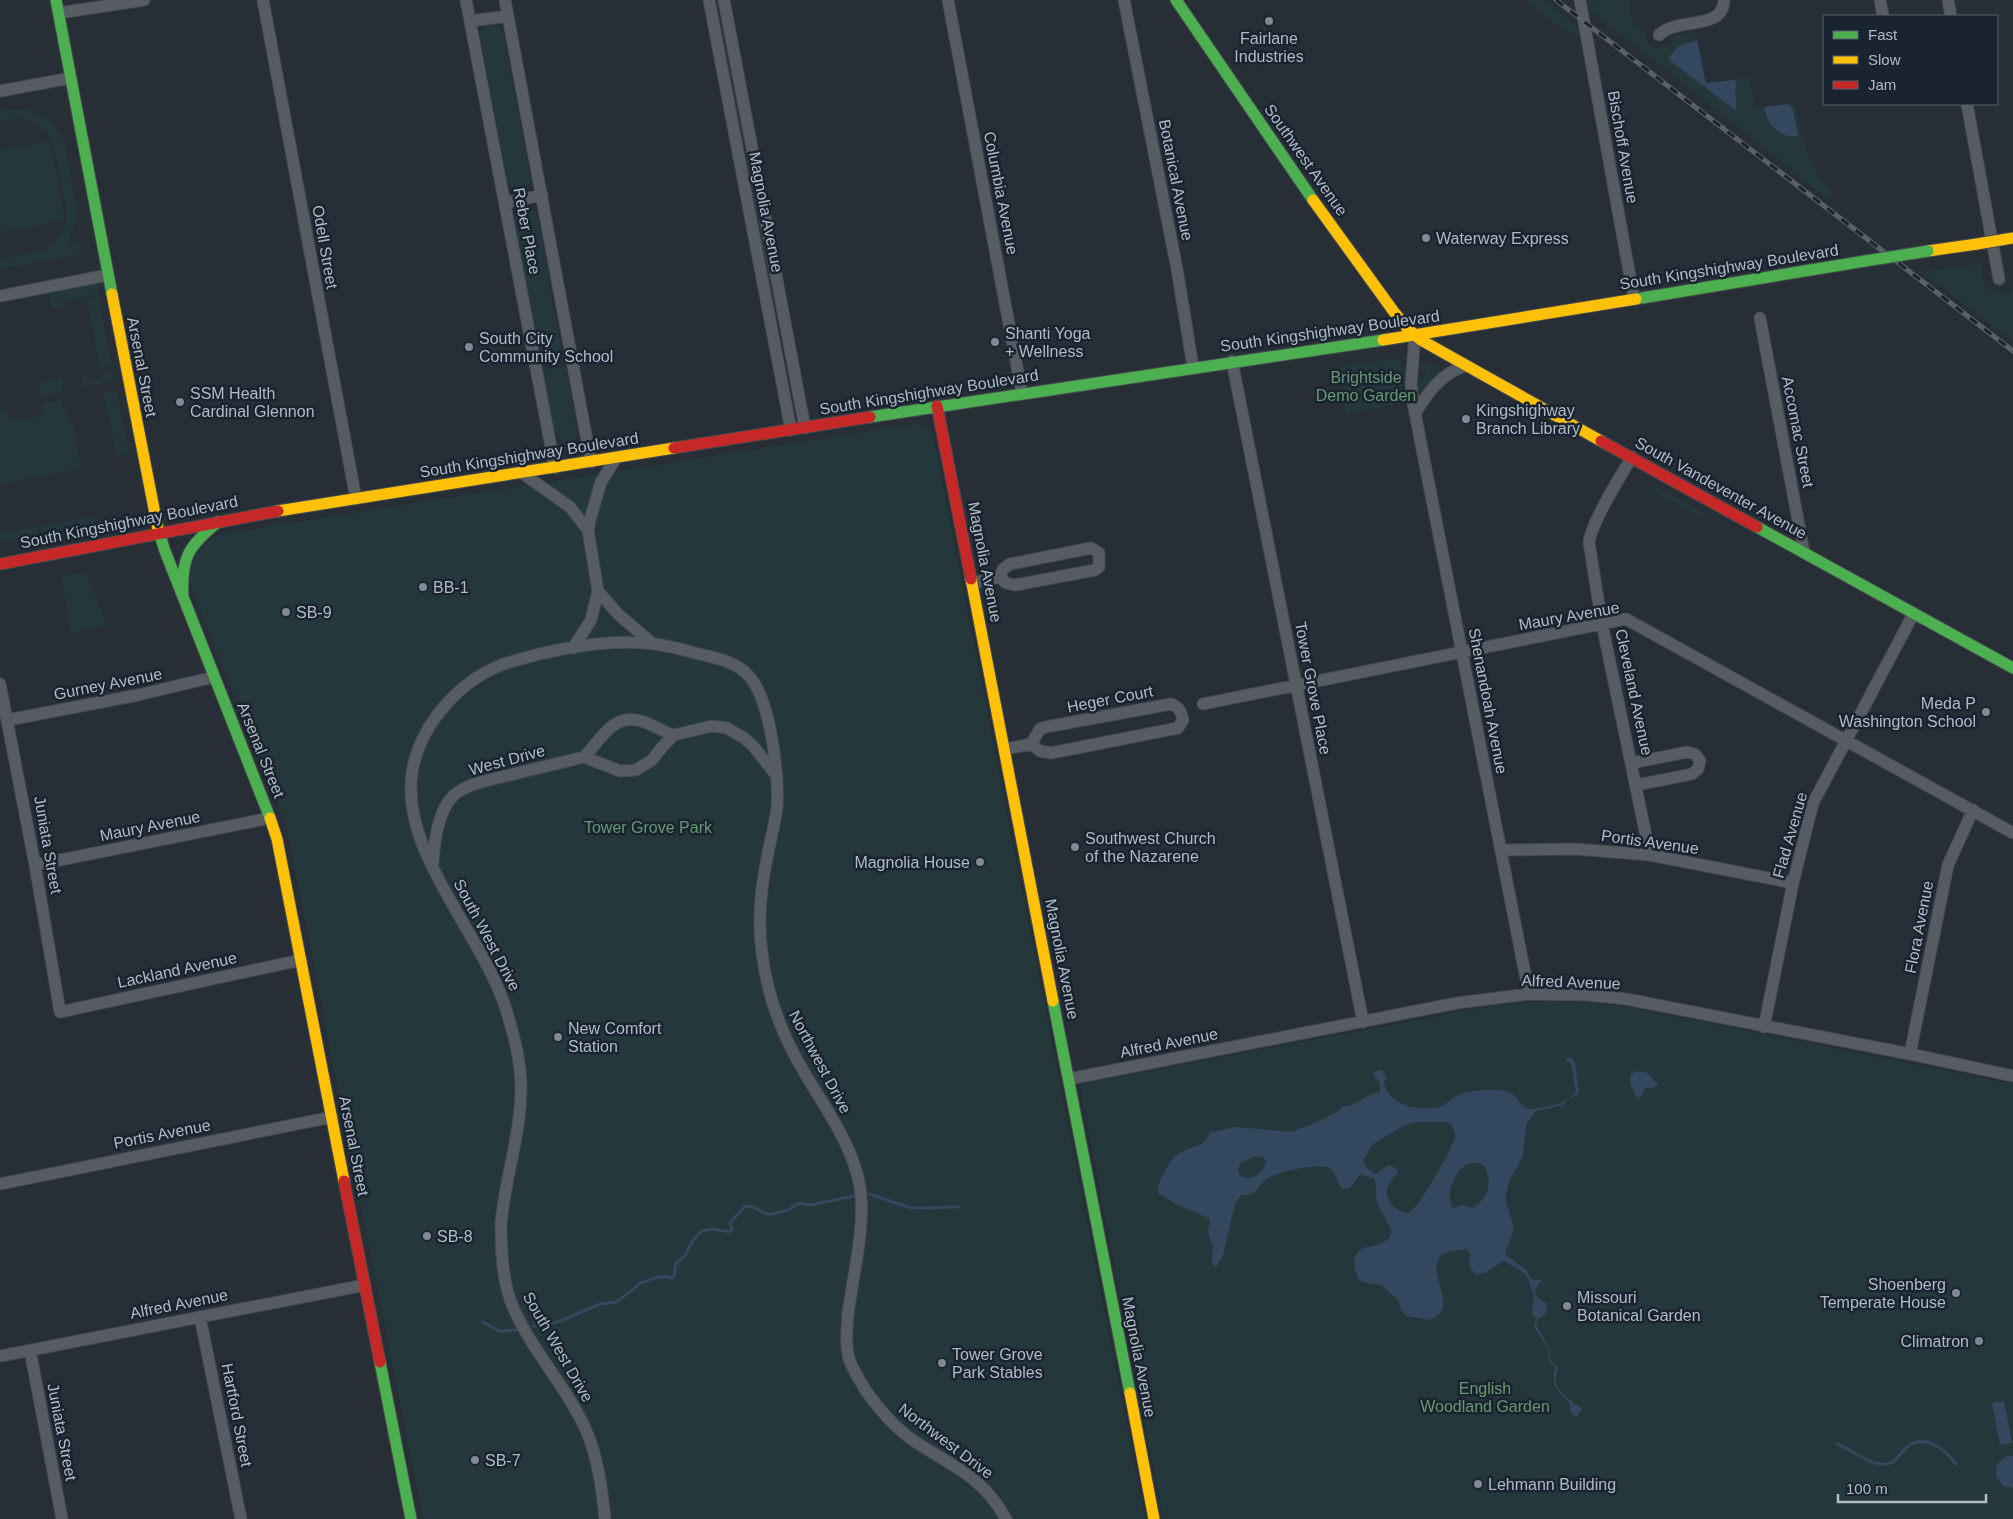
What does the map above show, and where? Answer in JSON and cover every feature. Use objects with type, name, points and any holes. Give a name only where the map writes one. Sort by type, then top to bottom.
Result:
[{"type":"main road","name":"Arsenal Street","points":[[56,0],[144,466],[159,532],[277,840],[411,1519]]},
{"type":"main road","name":"Southwest Avenue","points":[[1176,0],[1347,248],[1394,312],[1415,335]]},
{"type":"main road","name":"South Kingshighway Boulevard","points":[[0,564],[219,521],[938,406],[1415,335],[2013,238]]},
{"type":"main road","name":"South Vandeventer Avenue","points":[[1415,335],[1465,366],[2013,668]]},
{"type":"main road","name":"Magnolia Avenue","points":[[938,406],[1154,1519]]},
{"type":"main road","points":[[183,597],[182,571],[187,553],[198,539],[219,521]]},
{"type":"street","points":[[59,14],[144,0]]},
{"type":"street","name":"Odell Street","points":[[264,0],[356,499]]},
{"type":"street","name":"Reber Place","points":[[466,0],[555,468]]},
{"type":"street","name":"Reber Place","points":[[505,0],[591,462]]},
{"type":"street","name":"Magnolia Avenue","points":[[709,0],[791,430]]},
{"type":"street","name":"Magnolia Avenue","points":[[724,0],[805,428]]},
{"type":"street","name":"Columbia Avenue","points":[[948,0],[1022,393]]},
{"type":"street","name":"Botanical Avenue","points":[[1124,0],[1177,269],[1193,367]]},
{"type":"street","name":"Bischoff Avenue","points":[[1580,0],[1634,299]]},
{"type":"street","points":[[1659,35],[1673,26],[1708,20],[1718,16],[1723,11],[1724,0]]},
{"type":"street","points":[[1880,0],[1883,15]]},
{"type":"street","points":[[1948,0],[1951,15]]},
{"type":"street","points":[[470,21],[508,16]]},
{"type":"street","points":[[0,91],[71,78]]},
{"type":"street","points":[[1967,105],[1999,279]]},
{"type":"street","points":[[738,154],[752,152]]},
{"type":"street","points":[[505,203],[542,195]]},
{"type":"street","points":[[0,296],[108,275]]},
{"type":"street","name":"Accomac Street","points":[[1760,318],[1804,552]]},
{"type":"street","name":"Shenandoah Avenue","points":[[1415,335],[1411,393],[1529,994]]},
{"type":"street","name":"Tower Grove Place","points":[[1232,361],[1363,1022]]},
{"type":"street","points":[[1416,414],[1440,380],[1465,366]]},
{"type":"street","name":"Cleveland Avenue","points":[[1632,457],[1590,536],[1590,548],[1602,624],[1650,855]]},
{"type":"street","points":[[573,648],[591,620],[598,591],[588,530],[602,482],[616,458]]},
{"type":"street","points":[[522,473],[570,507],[588,530]]},
{"type":"street","points":[[972,583],[1000,577],[1011,585],[1095,570],[1099,567],[1100,558],[1098,553],[1091,548],[1010,564],[1003,569],[1000,577]]},
{"type":"street","points":[[598,591],[618,614],[653,644]]},
{"type":"street","name":"Flad Avenue","points":[[1764,1026],[1792,883],[1813,803],[1914,613]]},
{"type":"street","name":"Maury Avenue","points":[[1203,704],[1626,620],[2013,833]]},
{"type":"street","name":"Northwest Drive","points":[[573,648],[618,644],[653,644],[725,661],[744,671],[756,686],[762,701],[772,743],[776,776],[776,815],[766,861],[760,904],[762,956],[770,996],[780,1028],[800,1067],[838,1129],[854,1164],[858,1180],[861,1211],[846,1332],[849,1358],[866,1390],[889,1420],[913,1440],[960,1468],[980,1483],[997,1503],[1006,1519]]},
{"type":"street","name":"South West Drive","points":[[573,648],[499,666],[463,688],[445,705],[423,738],[412,772],[411,788],[414,818],[432,866],[491,972],[506,1009],[519,1061],[520,1103],[501,1223],[501,1240],[507,1288],[520,1320],[586,1430],[597,1464],[605,1519]]},
{"type":"street","name":"Gurney Avenue","points":[[8,720],[138,695],[214,677]]},
{"type":"street","name":"Juniata Street","points":[[0,684],[35,865],[60,1012]]},
{"type":"street","name":"Heger Court","points":[[1170,704],[1177,706],[1183,720],[1178,728],[1051,753],[1040,751],[1031,744],[1040,729],[1046,727],[1170,704]]},
{"type":"street","points":[[674,735],[652,760],[636,770],[620,770],[584,757],[608,728],[625,720],[643,721],[657,730],[674,735],[712,726],[727,728],[752,746],[776,776]]},
{"type":"street","points":[[1004,749],[1031,744]]},
{"type":"street","points":[[1632,763],[1687,752],[1695,754],[1700,761],[1698,769],[1692,774],[1637,786]]},
{"type":"street","name":"West Drive","points":[[432,866],[437,831],[444,810],[453,796],[466,787],[481,782],[584,757]]},
{"type":"street","name":"Flora Avenue","points":[[1910,1054],[1948,865],[1973,810]]},
{"type":"street","name":"Maury Avenue","points":[[35,865],[270,818]]},
{"type":"street","name":"Portis Avenue","points":[[1501,850],[1576,849],[1650,855],[1792,883]]},
{"type":"street","name":"Lackland Avenue","points":[[60,1012],[301,960]]},
{"type":"street","name":"Alfred Avenue","points":[[1068,1079],[1457,1003],[1529,994],[1587,995],[1626,999],[2013,1076]]},
{"type":"street","name":"Portis Avenue","points":[[0,1184],[332,1118]]},
{"type":"street","name":"Alfred Avenue","points":[[0,1356],[365,1285]]},
{"type":"street","name":"Hartford Street","points":[[200,1317],[241,1519]]},
{"type":"street","name":"Juniata Street","points":[[30,1350],[62,1519]]},
{"type":"green space","points":[[714,0],[719,0],[746,143],[744,146],[742,143]]},
{"type":"green space","points":[[1526,0],[1544,0],[1576,25],[1580,37],[1557,26]]},
{"type":"green space","points":[[1588,0],[1591,0],[1592,5],[1594,4],[1593,0],[1629,0],[1633,24],[1645,32],[1647,42],[1654,48],[1670,46],[1675,35],[1696,32],[1706,83],[1750,77],[1755,108],[1796,103],[1800,129],[1808,155],[1833,198],[1829,199],[1822,195],[1590,10]]},
{"type":"green space","points":[[485,25],[498,26],[503,30],[531,182],[523,189],[511,187],[508,184],[480,35],[481,29]]},
{"type":"green space","points":[[14,109],[30,111],[44,117],[50,121],[64,140],[77,209],[74,228],[67,244],[68,246],[80,244],[82,254],[0,269],[0,259],[44,250],[56,241],[65,227],[67,219],[67,210],[53,141],[42,127],[31,120],[0,121],[0,111]]},
{"type":"green space","points":[[50,141],[65,220],[0,232],[0,150]]},
{"type":"green space","points":[[747,159],[779,317],[777,320],[745,162]]},
{"type":"green space","points":[[531,209],[537,212],[563,358],[540,361],[514,216],[515,211]]},
{"type":"green space","points":[[1983,263],[1983,281],[1989,289],[1994,292],[2007,294],[2013,287],[2013,342],[1922,272]]},
{"type":"green space","points":[[97,284],[99,294],[62,301],[63,307],[53,309],[49,293]]},
{"type":"green space","points":[[99,297],[112,366],[100,368],[87,299]]},
{"type":"green space","name":"Brightside Demo Garden","points":[[1396,358],[1403,362],[1401,397],[1397,404],[1347,414],[1338,367]]},
{"type":"green space","points":[[1424,363],[1439,367],[1442,372],[1421,393],[1418,393],[1418,378],[1426,376],[1425,370],[1419,367]]},
{"type":"green space","points":[[566,367],[578,434],[576,440],[564,443],[556,436],[553,429],[542,369]]},
{"type":"green space","points":[[113,371],[115,380],[84,387],[82,375],[87,374],[89,382],[102,379],[101,373]]},
{"type":"green space","points":[[61,378],[63,392],[42,396],[37,383]]},
{"type":"green space","points":[[103,391],[117,392],[129,453],[117,456]]},
{"type":"green space","points":[[61,400],[63,411],[67,411],[69,424],[73,423],[81,469],[0,484],[0,411],[7,409],[9,419],[31,418],[44,413],[42,403]]},
{"type":"green space","name":"Tower Grove Park","points":[[915,424],[923,425],[928,429],[934,441],[1145,1519],[423,1519],[286,825],[188,579],[199,544],[216,536],[264,527]]},
{"type":"green space","points":[[1653,485],[1707,514],[1700,517],[1658,494],[1653,490]]},
{"type":"green space","points":[[93,516],[95,520],[92,523],[42,533],[40,526]]},
{"type":"green space","points":[[38,526],[39,534],[0,542],[0,533]]},
{"type":"green space","points":[[85,572],[107,625],[71,633],[61,576]]},
{"type":"green space","name":"Missouri Botanical Garden","points":[[1542,1001],[1587,1002],[1634,1008],[2013,1084],[2013,1519],[1163,1519],[1080,1086],[1084,1083],[1496,1005]]},
{"type":"water","points":[[1697,40],[1706,83],[1734,80],[1737,85],[1735,110],[1668,59],[1677,47]]},
{"type":"water","points":[[1787,104],[1793,109],[1798,136],[1786,135],[1775,129],[1768,119],[1764,107]]},
{"type":"water","points":[[1570,1057],[1575,1062],[1579,1094],[1568,1099],[1563,1105],[1536,1111],[1526,1125],[1523,1156],[1509,1182],[1506,1195],[1506,1202],[1514,1228],[1505,1254],[1526,1270],[1531,1279],[1542,1280],[1534,1291],[1538,1298],[1546,1303],[1547,1309],[1544,1316],[1538,1319],[1536,1324],[1549,1350],[1551,1361],[1558,1367],[1556,1382],[1558,1388],[1566,1397],[1582,1409],[1577,1417],[1571,1413],[1569,1402],[1556,1387],[1554,1372],[1556,1367],[1550,1363],[1548,1350],[1534,1326],[1536,1319],[1532,1314],[1534,1295],[1526,1275],[1517,1268],[1503,1261],[1485,1273],[1476,1274],[1471,1269],[1469,1257],[1471,1256],[1466,1249],[1444,1254],[1437,1264],[1443,1308],[1439,1315],[1429,1320],[1407,1316],[1402,1312],[1399,1302],[1394,1296],[1381,1285],[1363,1282],[1358,1279],[1354,1265],[1355,1256],[1365,1248],[1387,1240],[1391,1234],[1377,1202],[1374,1179],[1360,1174],[1350,1188],[1342,1189],[1331,1169],[1319,1166],[1291,1170],[1270,1177],[1255,1191],[1248,1195],[1242,1195],[1235,1203],[1223,1256],[1216,1267],[1212,1263],[1213,1246],[1208,1233],[1210,1219],[1174,1203],[1158,1193],[1160,1181],[1173,1159],[1182,1151],[1201,1144],[1208,1138],[1210,1133],[1235,1127],[1291,1132],[1320,1121],[1337,1112],[1342,1107],[1352,1105],[1374,1093],[1380,1093],[1380,1083],[1373,1074],[1375,1071],[1382,1070],[1387,1079],[1384,1081],[1386,1089],[1391,1096],[1405,1105],[1413,1107],[1439,1107],[1465,1093],[1480,1090],[1503,1090],[1513,1094],[1524,1107],[1530,1109],[1562,1103],[1576,1093],[1571,1063],[1565,1061]],"holes":[[[1416,1122],[1447,1122],[1454,1130],[1455,1135],[1436,1175],[1421,1199],[1409,1213],[1395,1208],[1387,1196],[1388,1186],[1398,1173],[1396,1168],[1389,1165],[1375,1174],[1366,1167],[1363,1160],[1373,1144],[1405,1125]],[[1255,1156],[1264,1158],[1266,1161],[1262,1170],[1250,1178],[1242,1176],[1238,1172],[1240,1163]],[[1470,1163],[1478,1163],[1485,1167],[1489,1179],[1488,1190],[1482,1200],[1472,1208],[1463,1205],[1453,1208],[1450,1195],[1452,1182],[1464,1166]]]},
{"type":"water","points":[[1636,1071],[1647,1073],[1658,1084],[1653,1088],[1645,1088],[1638,1099],[1631,1086],[1630,1076]]},
{"type":"water","points":[[2004,1401],[2012,1443],[2000,1445],[1992,1403]]},
{"type":"water","points":[[2007,1456],[2013,1456],[2013,1488],[2003,1486],[1996,1476],[1997,1464]]},
{"type":"waterway","points":[[869,1194],[911,1208],[959,1207]]},
{"type":"waterway","points":[[533,1326],[558,1322],[600,1304],[616,1302],[640,1283],[659,1277],[672,1278],[676,1263],[685,1256],[692,1242],[701,1231],[712,1229],[730,1232],[732,1230],[730,1223],[744,1207],[751,1206],[766,1214],[772,1214],[788,1210],[799,1203],[811,1205],[854,1196]]},
{"type":"waterway","points":[[483,1322],[499,1331],[517,1330]]},
{"type":"waterway","points":[[1837,1444],[1874,1463],[1887,1464],[1914,1443],[1928,1442],[1940,1448],[1956,1464]]},
{"type":"railway","points":[[1556,0],[2013,351]]},
{"type":"traffic: fast","points":[[56,0],[112,294]]},
{"type":"traffic: fast","points":[[1176,0],[1313,200]]},
{"type":"traffic: fast","points":[[1865,261],[1928,251]]},
{"type":"traffic: fast","points":[[1636,299],[1865,261]]},
{"type":"traffic: fast","points":[[870,417],[1383,340]]},
{"type":"traffic: fast","points":[[183,597],[183,572],[188,554],[200,538],[218,522]]},
{"type":"traffic: fast","points":[[1757,527],[2013,668]]},
{"type":"traffic: fast","points":[[158,529],[270,818]]},
{"type":"traffic: fast","points":[[1053,1001],[1130,1393]]},
{"type":"traffic: fast","points":[[380,1362],[411,1519]]},
{"type":"traffic: slow","points":[[1313,200],[1394,312],[1408,329],[1421,340],[1601,441]]},
{"type":"traffic: slow","points":[[1977,244],[2013,238]]},
{"type":"traffic: slow","points":[[1928,251],[1977,244]]},
{"type":"traffic: slow","points":[[112,294],[158,529]]},
{"type":"traffic: slow","points":[[1383,340],[1636,299]]},
{"type":"traffic: slow","points":[[278,511],[674,448]]},
{"type":"traffic: slow","points":[[971,579],[1053,1001]]},
{"type":"traffic: slow","points":[[270,818],[277,839],[344,1181]]},
{"type":"traffic: slow","points":[[1130,1393],[1154,1519]]},
{"type":"traffic: jam","points":[[937,406],[971,579]]},
{"type":"traffic: jam","points":[[674,448],[870,417]]},
{"type":"traffic: jam","points":[[1601,441],[1757,527]]},
{"type":"traffic: jam","points":[[0,564],[278,511]]},
{"type":"traffic: jam","points":[[344,1181],[380,1362]]},
{"type":"place","name":"Fairlane Industries","points":[[1269,21]]},
{"type":"place","name":"Waterway Express","points":[[1426,238]]},
{"type":"place","name":"Shanti Yoga + Wellness","points":[[995,342]]},
{"type":"place","name":"South City Community School","points":[[469,347]]},
{"type":"place","name":"SSM Health Cardinal Glennon","points":[[180,402]]},
{"type":"place","name":"Kingshighway Branch Library","points":[[1466,419]]},
{"type":"place","name":"BB-1","points":[[423,587]]},
{"type":"place","name":"SB-9","points":[[286,612]]},
{"type":"place","name":"Meda P Washington School","points":[[1986,712]]},
{"type":"place","name":"Southwest Church of the Nazarene","points":[[1075,847]]},
{"type":"place","name":"Magnolia House","points":[[980,862]]},
{"type":"place","name":"New Comfort Station","points":[[558,1037]]},
{"type":"place","name":"SB-8","points":[[427,1236]]},
{"type":"place","name":"Shoenberg Temperate House","points":[[1956,1293]]},
{"type":"place","name":"Missouri Botanical Garden","points":[[1567,1306]]},
{"type":"place","name":"Climatron","points":[[1979,1341]]},
{"type":"place","name":"Tower Grove Park Stables","points":[[942,1363]]},
{"type":"place","name":"SB-7","points":[[475,1460]]},
{"type":"place","name":"Lehmann Building","points":[[1478,1484]]},
{"type":"park label","name":"English Woodland Garden","points":[[1485,1397]]}]
